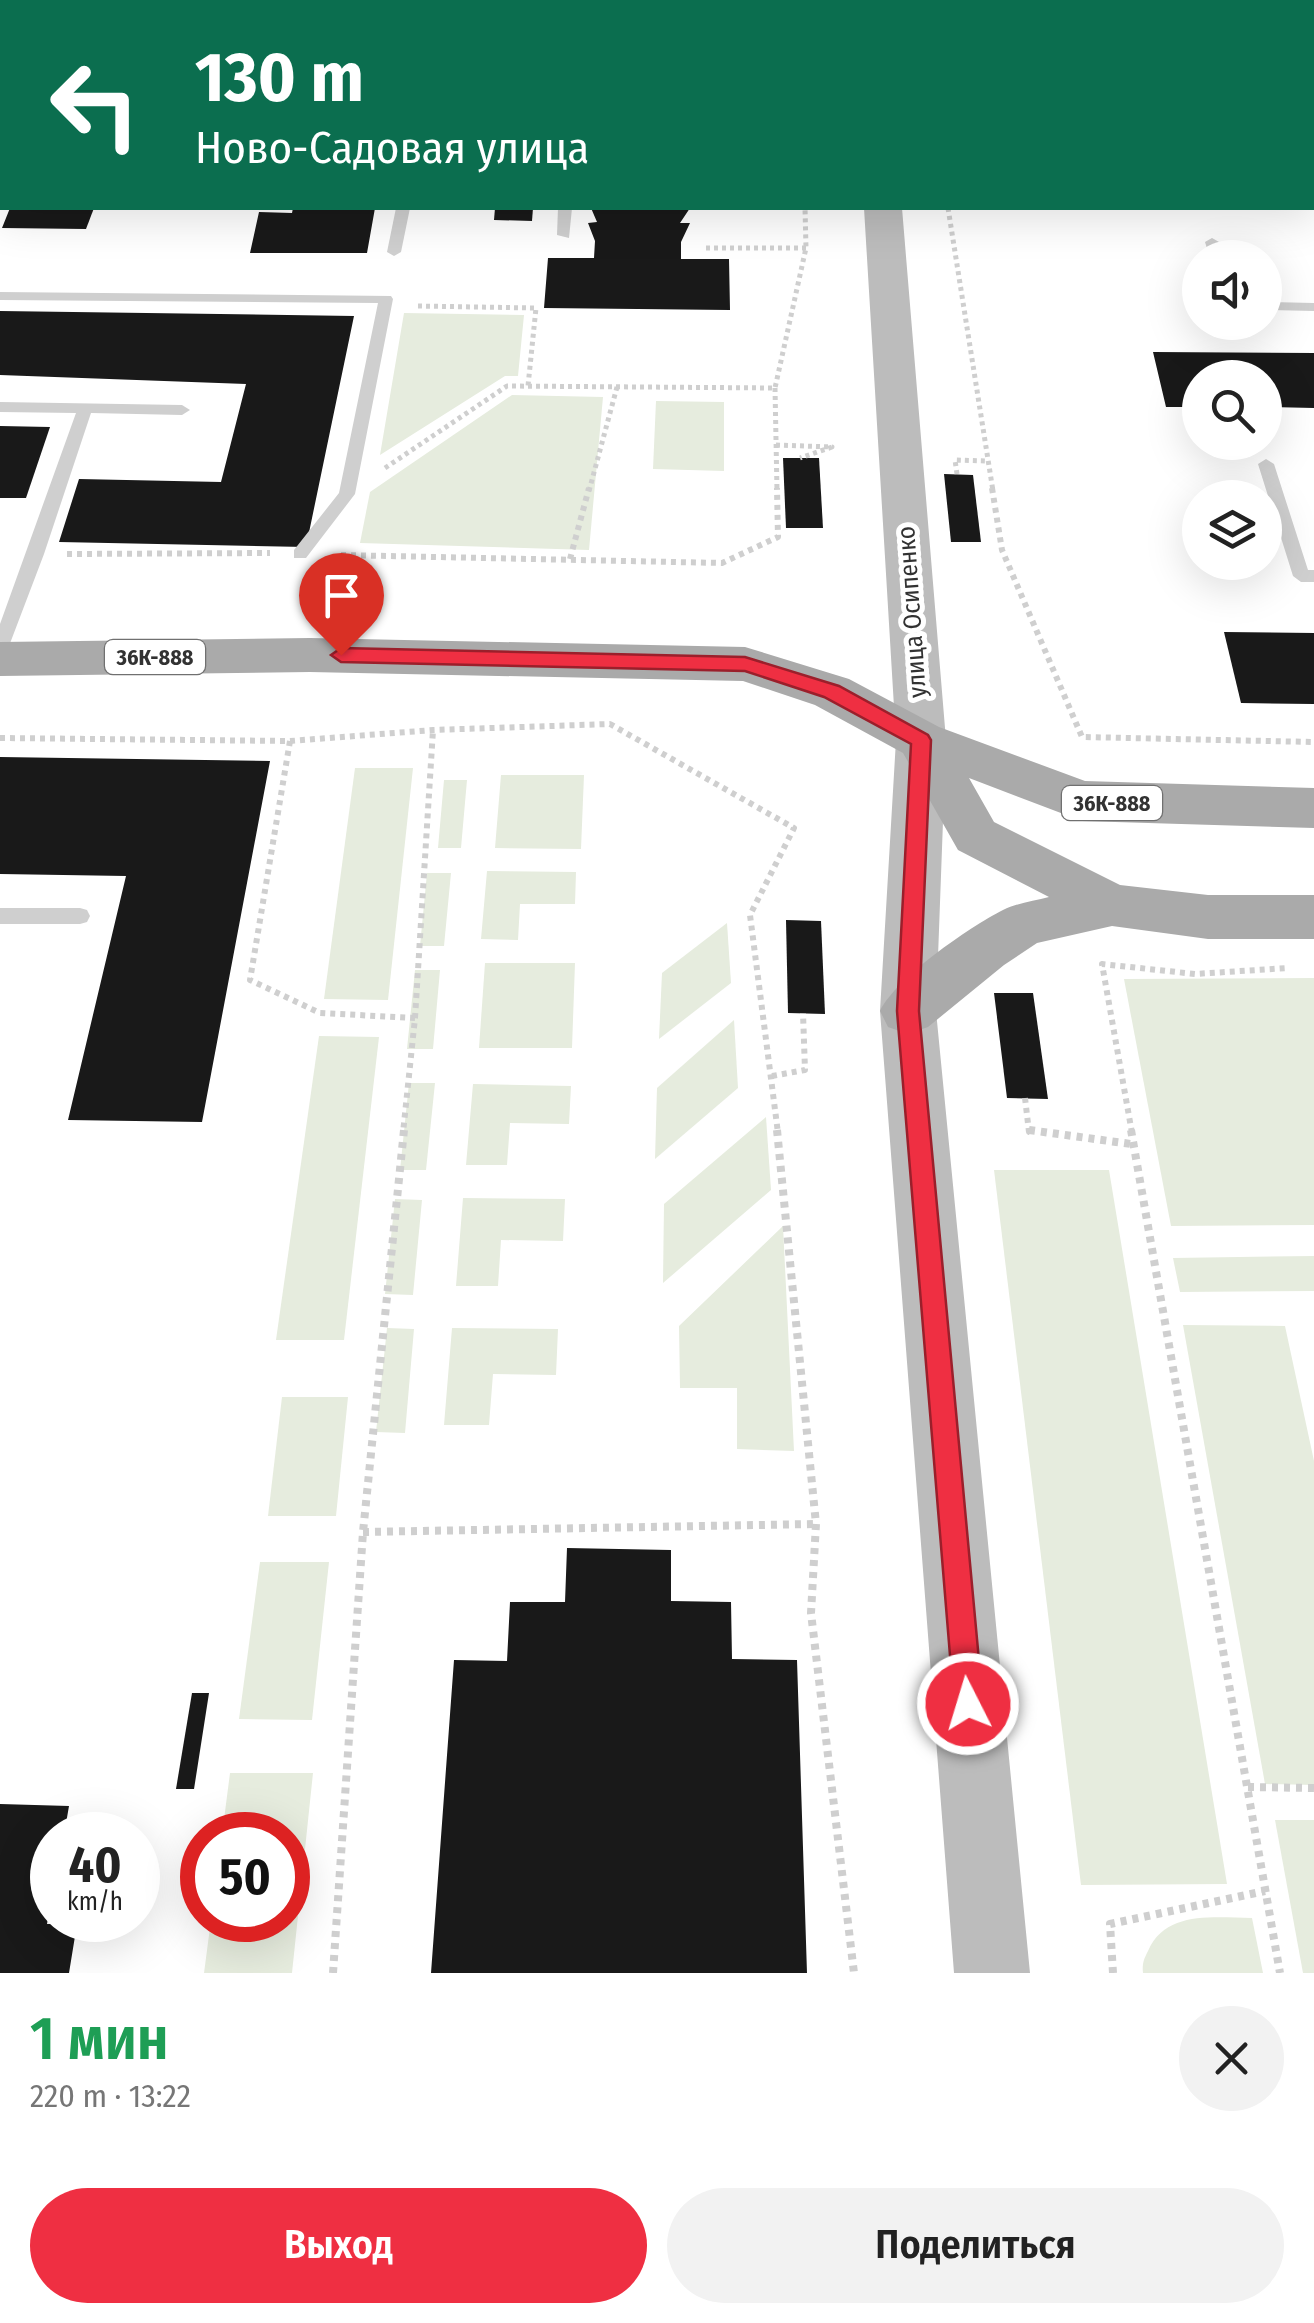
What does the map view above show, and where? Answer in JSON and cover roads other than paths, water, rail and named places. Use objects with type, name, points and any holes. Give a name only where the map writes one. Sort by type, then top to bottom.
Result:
[{"type":"main road","name":"улица Осипенко","points":[[883,210],[921,740],[908,1011],[992,1973]]},
{"type":"main road","name":"36К-888","points":[[0,660],[326,655],[745,664],[832,692],[921,740],[1082,802],[1314,808]]},
{"type":"main road","points":[[921,740],[976,836],[1112,905]]},
{"type":"main road","points":[[908,1011],[1023,925],[1112,905],[1208,916],[1314,917]]},
{"type":"lane","points":[[394,252],[402,210]]},
{"type":"lane","points":[[564,234],[565,210]]},
{"type":"lane","points":[[0,296],[386,300],[348,494],[300,554]]},
{"type":"lane","points":[[1282,306],[1314,307]]},
{"type":"lane","points":[[0,406],[182,410]]},
{"type":"lane","points":[[0,646],[85,409]]},
{"type":"lane","points":[[1266,464],[1301,576],[1314,576]]},
{"type":"lane","points":[[0,916],[80,916]]}]
